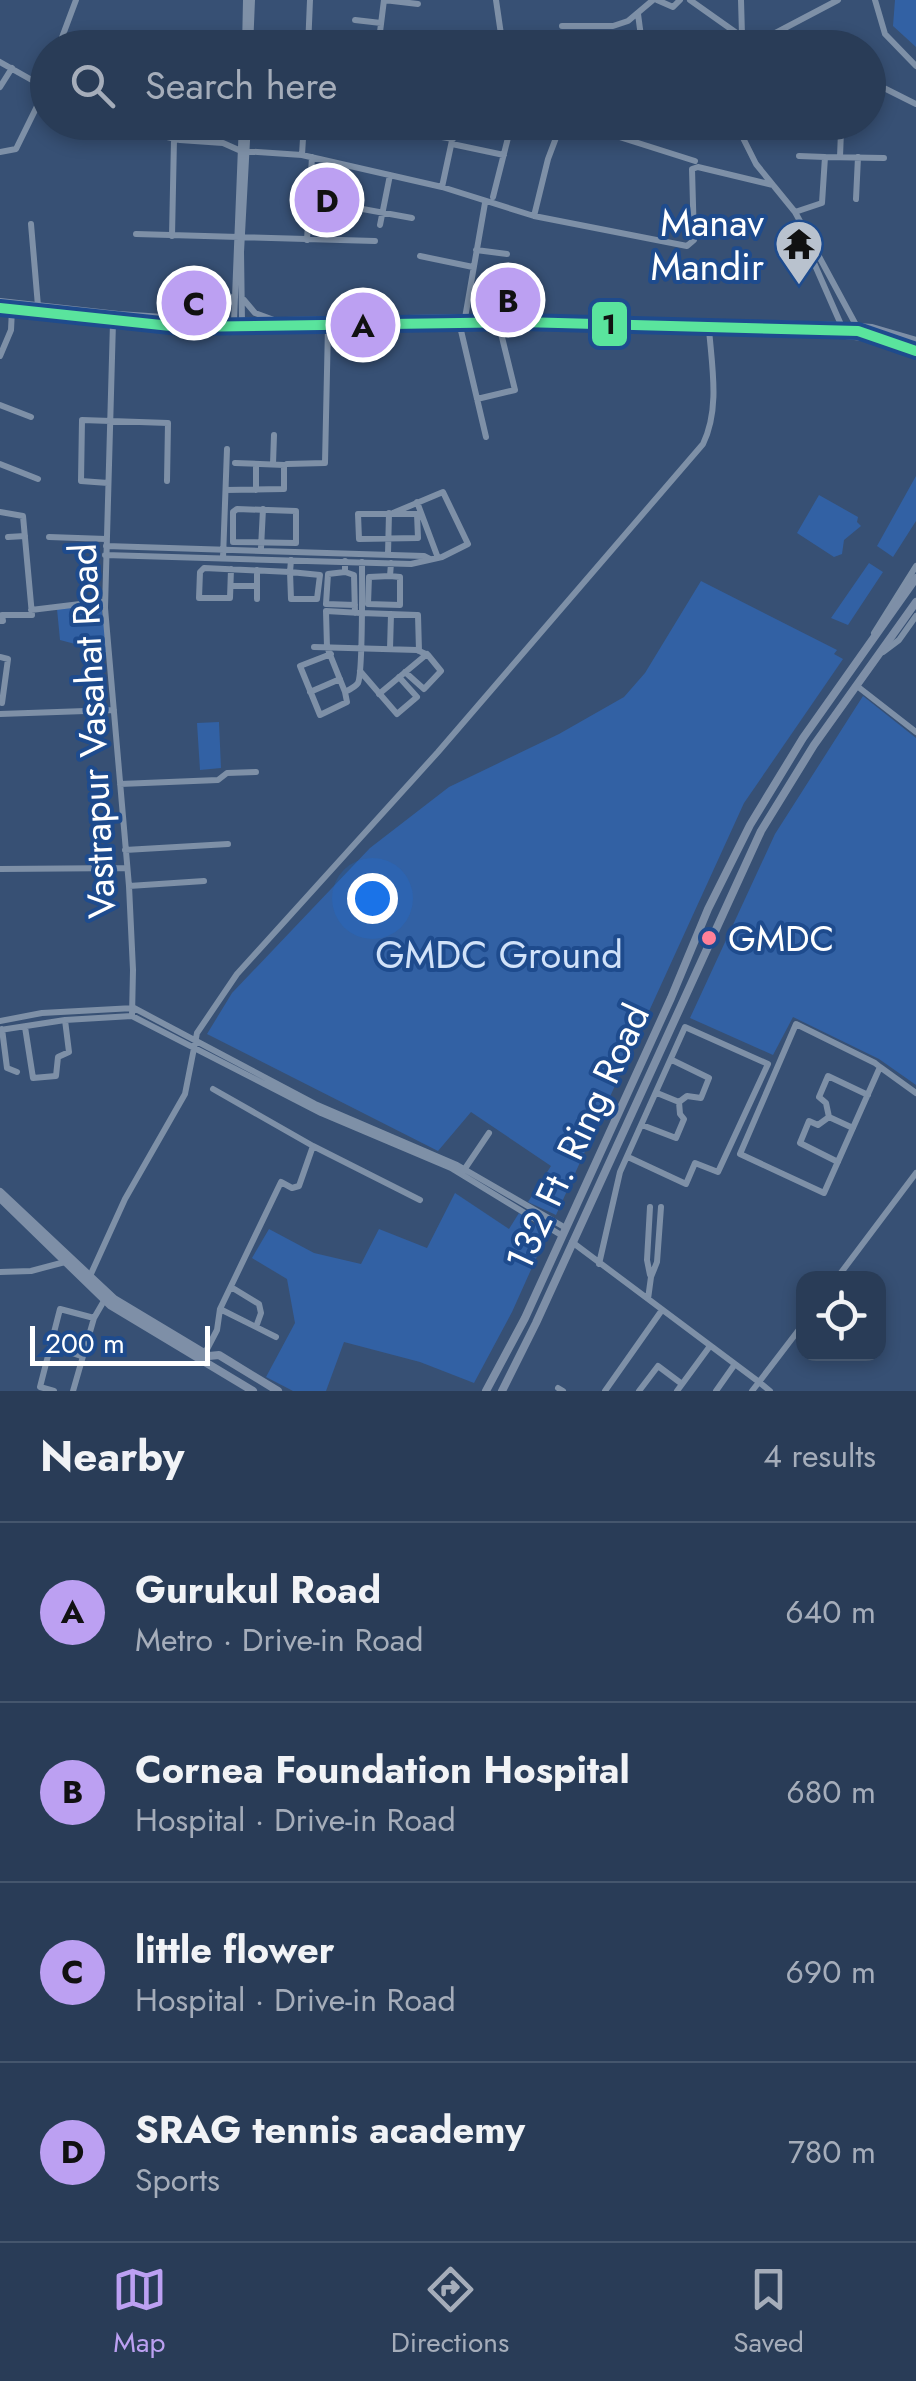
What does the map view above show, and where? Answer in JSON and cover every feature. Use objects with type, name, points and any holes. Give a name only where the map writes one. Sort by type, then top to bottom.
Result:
[{"type":"main road","points":[[0,305],[238,325],[278,321],[461,320],[845,331],[859,327],[916,344]]},
{"type":"main road","points":[[0,305],[12,310],[113,322],[328,326],[461,320],[500,324],[708,326]]},
{"type":"main road","points":[[845,331],[863,338],[916,344]]},
{"type":"main road","name":"132 Ft. Ring Road","points":[[486,1391],[525,1318],[750,825],[804,738],[916,578]]},
{"type":"main road","name":"132 Ft. Ring Road","points":[[502,1391],[761,830],[856,686],[911,616],[916,602]]},
{"type":"main road","points":[[0,1195],[106,1298],[207,1357],[219,1356],[276,1391]]},
{"type":"main road","points":[[0,1195],[88,1280]]},
{"type":"main road","points":[[207,1357],[212,1370],[261,1391]]},
{"type":"main road","points":[[236,1380],[253,1391]]},
{"type":"main road","points":[[236,1380],[276,1391]]},
{"type":"street","points":[[65,30],[76,0]]},
{"type":"street","points":[[248,30],[249,0]]},
{"type":"street","points":[[309,30],[310,0]]},
{"type":"street","points":[[380,30],[384,0],[418,4]]},
{"type":"street","points":[[496,0],[499,30]]},
{"type":"street","points":[[562,26],[613,26],[655,0],[673,7],[680,0]]},
{"type":"street","points":[[690,0],[733,30]]},
{"type":"street","points":[[740,30],[741,0]]},
{"type":"street","points":[[787,30],[838,0]]},
{"type":"street","points":[[875,0],[883,30]]},
{"type":"street","points":[[638,14],[642,30]]},
{"type":"street","points":[[354,20],[381,23]]},
{"type":"street","points":[[886,36],[916,66]]},
{"type":"street","points":[[0,62],[30,78]]},
{"type":"street","points":[[0,87],[12,68]]},
{"type":"street","points":[[886,89],[916,104]]},
{"type":"street","points":[[0,152],[16,149],[30,121]]},
{"type":"street","points":[[172,236],[177,140]]},
{"type":"street","points":[[188,140],[223,143],[244,151],[312,157],[442,187],[534,216],[687,246],[694,240],[692,169],[774,185]]},
{"type":"street","points":[[238,325],[244,140]]},
{"type":"street","points":[[302,155],[303,140]]},
{"type":"street","points":[[448,140],[504,155]]},
{"type":"street","points":[[494,197],[508,140]]},
{"type":"street","points":[[534,216],[555,140]]},
{"type":"street","points":[[628,140],[694,161]]},
{"type":"street","points":[[743,140],[756,164],[796,212],[863,338]]},
{"type":"street","points":[[840,140],[840,157]]},
{"type":"street","points":[[442,187],[452,141]]},
{"type":"street","points":[[799,156],[884,158]]},
{"type":"street","points":[[307,240],[312,157]]},
{"type":"street","points":[[796,212],[822,202],[824,157]]},
{"type":"street","points":[[856,199],[858,158]]},
{"type":"street","points":[[380,225],[390,175]]},
{"type":"street","points":[[484,203],[461,320],[486,437]]},
{"type":"street","points":[[346,206],[412,218]]},
{"type":"street","points":[[32,224],[38,306]]},
{"type":"street","points":[[136,234],[375,241]]},
{"type":"street","points":[[806,234],[806,247],[845,331]]},
{"type":"street","points":[[476,250],[507,254]]},
{"type":"street","points":[[420,256],[474,267]]},
{"type":"street","points":[[238,295],[255,313],[278,321]]},
{"type":"street","points":[[205,321],[222,314],[238,295]]},
{"type":"street","points":[[0,356],[11,330],[12,310]]},
{"type":"street","name":"Vastrapur Vasahat Road","points":[[113,322],[105,601],[126,850],[132,1012]]},
{"type":"street","points":[[477,398],[515,390],[500,324]]},
{"type":"street","points":[[287,464],[325,463],[328,326]]},
{"type":"street","points":[[88,1280],[126,1198],[185,1094],[204,1020],[237,974],[438,752],[702,444],[711,428],[714,400],[708,326]]},
{"type":"street","points":[[0,405],[31,417]]},
{"type":"street","points":[[108,483],[80,481],[80,423],[85,419],[168,422],[167,481]]},
{"type":"street","points":[[272,464],[274,435]]},
{"type":"street","points":[[222,558],[227,448]]},
{"type":"street","points":[[226,490],[284,489],[285,466],[235,463]]},
{"type":"street","points":[[0,464],[38,479]]},
{"type":"street","points":[[256,464],[256,490]]},
{"type":"street","points":[[50,537],[222,558],[290,552],[426,562],[468,543],[445,492],[391,513]]},
{"type":"street","points":[[417,502],[434,558]]},
{"type":"street","points":[[261,547],[262,509]]},
{"type":"street","points":[[231,569],[229,599],[199,598],[200,570],[231,569],[290,572],[318,573],[318,598],[291,599],[290,572],[290,552],[296,543],[296,511],[233,510],[232,540],[261,547],[290,552],[345,561],[389,559]]},
{"type":"street","points":[[0,512],[23,516],[32,615],[2,616],[0,621]]},
{"type":"street","points":[[390,576],[391,513]]},
{"type":"street","points":[[358,514],[418,514],[418,538],[388,539],[356,537],[358,514]]},
{"type":"street","points":[[8,537],[24,536]]},
{"type":"street","points":[[106,546],[261,547]]},
{"type":"street","points":[[13,554],[26,553]]},
{"type":"street","points":[[345,561],[345,572]]},
{"type":"street","points":[[357,610],[362,562]]},
{"type":"street","points":[[869,648],[877,625],[916,566]]},
{"type":"street","points":[[257,600],[258,570]]},
{"type":"street","points":[[329,651],[300,666],[321,716],[347,702],[329,651],[327,576],[354,574],[359,670],[357,684],[345,692]]},
{"type":"street","points":[[400,605],[400,577],[369,576],[368,603],[400,605],[408,614]]},
{"type":"street","points":[[231,586],[257,586]]},
{"type":"street","points":[[31,610],[105,601]]},
{"type":"street","points":[[326,607],[419,617],[423,652],[441,672],[425,688],[402,675]]},
{"type":"street","points":[[390,614],[390,649]]},
{"type":"street","points":[[314,647],[329,651],[360,648],[423,652]]},
{"type":"street","points":[[379,694],[423,652]]},
{"type":"street","points":[[0,657],[8,659],[2,703]]},
{"type":"street","points":[[359,670],[398,714],[417,697],[402,675]]},
{"type":"street","points":[[310,692],[340,679]]},
{"type":"street","points":[[856,686],[916,732]]},
{"type":"street","points":[[0,714],[114,710]]},
{"type":"street","points":[[120,784],[218,780],[227,773],[256,772]]},
{"type":"street","points":[[126,850],[228,844]]},
{"type":"street","points":[[0,869],[126,868]]},
{"type":"street","points":[[128,886],[204,881]]},
{"type":"street","points":[[1,1026],[25,1027],[132,1012]]},
{"type":"street","points":[[1,1026],[42,1013],[132,1012],[316,1104],[464,1170],[562,1231]]},
{"type":"street","points":[[25,1027],[33,1078],[56,1076],[58,1057],[69,1052],[65,1020]]},
{"type":"street","points":[[880,1067],[824,1194],[740,1154],[796,1024],[880,1067],[916,1093]]},
{"type":"street","points":[[1,1026],[7,1068],[18,1072]]},
{"type":"street","points":[[599,1264],[620,1172],[687,1026],[768,1064],[718,1172],[695,1163],[686,1184],[628,1157]]},
{"type":"street","points":[[196,1044],[320,1114],[451,1168],[562,1231]]},
{"type":"street","points":[[672,1060],[710,1078],[701,1098],[687,1096],[679,1102]]},
{"type":"street","points":[[829,1117],[826,1103],[818,1097],[828,1076],[868,1096]]},
{"type":"street","points":[[213,1089],[420,1200]]},
{"type":"street","points":[[657,1093],[679,1102]]},
{"type":"street","points":[[642,1125],[676,1138],[684,1119],[679,1102]]},
{"type":"street","points":[[829,1117],[818,1124],[809,1122],[800,1143],[838,1162]]},
{"type":"street","points":[[829,1117],[853,1128]]},
{"type":"street","points":[[464,1170],[490,1133]]},
{"type":"street","points":[[207,1357],[218,1330],[220,1309],[282,1182],[292,1188],[299,1186],[313,1146]]},
{"type":"street","points":[[842,1271],[916,1174]]},
{"type":"street","points":[[650,1207],[647,1260],[651,1276]]},
{"type":"street","points":[[648,1300],[657,1262],[661,1207]]},
{"type":"street","points":[[572,1242],[770,1391]]},
{"type":"street","points":[[0,1272],[30,1272],[66,1261]]},
{"type":"street","points":[[231,1287],[259,1304],[261,1314],[256,1327]]},
{"type":"street","points":[[73,1391],[94,1318],[106,1298]]},
{"type":"street","points":[[54,1391],[40,1387],[60,1309],[94,1318]]},
{"type":"street","points":[[220,1309],[276,1337]]},
{"type":"street","points":[[605,1391],[662,1310]]},
{"type":"street","points":[[752,1391],[796,1333]]},
{"type":"street","points":[[51,1346],[81,1356]]},
{"type":"street","points":[[639,1391],[658,1366],[680,1388],[710,1346]]},
{"type":"street","points":[[716,1391],[735,1364]]},
{"type":"street","points":[[229,1391],[236,1380]]},
{"type":"green space","points":[[895,0],[916,0],[916,47],[893,26]]},
{"type":"green space","points":[[317,167],[345,172],[337,232],[312,229]]},
{"type":"green space","points":[[916,476],[916,521],[893,557],[877,546]]},
{"type":"green space","points":[[819,495],[858,517],[861,526],[844,540],[842,554],[834,557],[797,533]]},
{"type":"green space","points":[[869,563],[883,572],[848,625],[831,618]]},
{"type":"green space","name":"GMDC Ground","points":[[701,581],[837,650],[834,654],[843,659],[744,803],[556,1215],[528,1202],[551,1166],[471,1112],[438,1151],[207,1034],[232,993],[370,848],[449,787],[559,734],[624,697],[645,673]]},
{"type":"green space","points":[[100,600],[109,653],[60,640],[57,609]]},
{"type":"green space","points":[[863,696],[916,738],[916,1085],[879,1059],[793,1017],[773,1055],[690,1018],[775,834]]},
{"type":"green space","points":[[219,722],[221,768],[200,770],[197,723]]},
{"type":"green space","points":[[455,1193],[509,1229],[519,1213],[547,1234],[474,1383],[420,1362],[344,1342],[326,1391],[293,1391],[266,1377],[295,1323],[287,1279],[252,1258],[269,1229],[314,1253],[361,1264],[379,1229],[427,1248]]},
{"type":"transit line","name":"1","points":[[0,308],[180,327],[521,322],[858,331],[916,351]]},
{"type":"place","name":"SRAG tennis academy","points":[[327,200]]},
{"type":"place","name":"Manav Mandir","points":[[799,286]]},
{"type":"place","name":"Cornea Foundation Hospital","points":[[508,300]]},
{"type":"place","name":"little flower","points":[[194,303]]},
{"type":"place","name":"Gurukul Road","points":[[363,325]]},
{"type":"place","name":"GMDC","points":[[709,938]]}]
